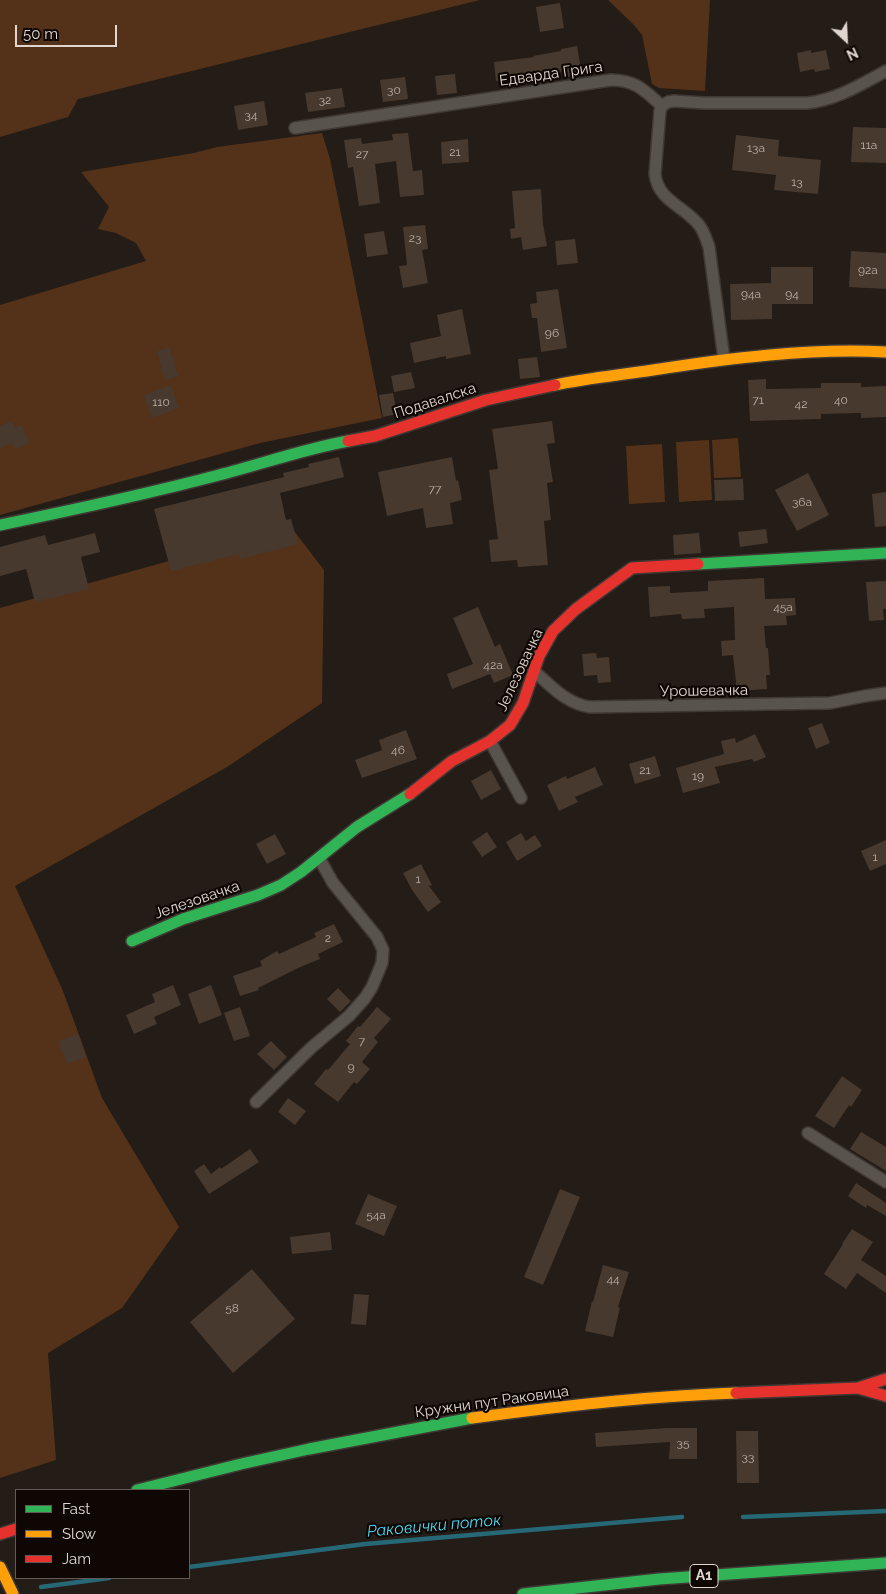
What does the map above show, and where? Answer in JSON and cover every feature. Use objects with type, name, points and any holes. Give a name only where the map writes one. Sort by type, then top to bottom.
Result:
[{"type":"main road","name":"Подавалска","points":[[0,525],[114,501],[220,475],[322,446],[375,436],[494,398],[560,384],[724,359],[818,350],[886,352]]},
{"type":"main road","name":"Јелезовачка","points":[[132,941],[176,922],[258,895],[290,880],[344,836],[404,798],[452,761],[490,741],[510,725],[518,714],[543,648],[560,623],[632,568],[886,552]]},
{"type":"main road","name":"Кружни пут Раковица","points":[[140,1489],[309,1449],[402,1430],[500,1414],[647,1398],[858,1388],[886,1379]]},
{"type":"main road","name":"Кружни пут Раковица","points":[[858,1388],[886,1396]]},
{"type":"main road","points":[[0,1534],[15,1529]]},
{"type":"main road","name":"A1","points":[[523,1594],[659,1579],[886,1564]]},
{"type":"main road","points":[[0,1567],[13,1594]]},
{"type":"street","points":[[724,359],[708,247],[704,233],[698,224],[660,191],[656,182],[655,174],[662,106],[674,101],[807,104],[822,102],[836,97],[886,71]]},
{"type":"street","name":"Едварда Грига","points":[[295,128],[611,80],[622,80],[641,87],[662,106]]},
{"type":"street","name":"Урошевачка","points":[[534,671],[567,700],[579,706],[590,707],[830,703],[886,694]]},
{"type":"street","points":[[490,741],[521,798]]},
{"type":"street","points":[[256,1102],[312,1047],[340,1025],[354,1011],[372,987],[382,963],[383,950],[377,937],[333,883],[319,858]]},
{"type":"street","points":[[808,1133],[886,1182]]},
{"type":"shaded area","points":[[0,0],[480,0],[78,99],[68,117],[0,137]]},
{"type":"shaded area","points":[[608,0],[710,0],[705,91],[659,88],[652,84],[642,35]]},
{"type":"shaded area","points":[[322,133],[330,159],[382,418],[260,443],[0,515],[0,305],[146,261],[136,243],[116,233],[98,229],[109,207],[81,172],[194,153],[217,147]]},
{"type":"shaded area","points":[[738,438],[741,477],[714,478],[712,440]]},
{"type":"shaded area","points":[[709,440],[712,500],[679,502],[676,442]]},
{"type":"shaded area","points":[[662,444],[665,502],[629,504],[626,446]]},
{"type":"shaded area","points":[[291,527],[324,570],[322,703],[227,767],[15,886],[63,991],[102,1098],[179,1227],[122,1308],[48,1353],[56,1460],[0,1478],[0,608]]},
{"type":"building","points":[[560,3],[564,28],[540,32],[536,7]]},
{"type":"building","points":[[577,46],[582,75],[566,77],[565,71],[496,81],[494,62],[534,57]]},
{"type":"building","points":[[811,50],[811,53],[826,50],[830,69],[815,72],[814,69],[800,72],[797,53]]},
{"type":"building","points":[[455,74],[457,93],[437,95],[435,76]]},
{"type":"building","points":[[405,77],[408,99],[383,102],[380,80]]},
{"type":"building","points":[[342,88],[345,107],[308,112],[305,93]]},
{"type":"building","points":[[264,101],[268,125],[238,130],[234,106]]},
{"type":"building","points":[[853,127],[886,128],[886,163],[851,162]]},
{"type":"building","points":[[408,133],[413,171],[422,170],[424,195],[400,197],[396,161],[375,164],[380,203],[359,206],[353,167],[348,168],[344,140],[361,138],[362,144],[393,140],[392,134]]},
{"type":"building","points":[[736,135],[779,140],[778,156],[821,160],[818,194],[774,190],[776,175],[732,170]]},
{"type":"building","points":[[468,139],[469,162],[442,164],[441,142]]},
{"type":"building","points":[[541,189],[543,224],[547,246],[523,250],[521,237],[511,239],[510,229],[515,228],[512,191]]},
{"type":"building","points":[[425,225],[428,249],[422,250],[428,283],[403,288],[399,266],[407,265],[403,227]]},
{"type":"building","points":[[384,231],[388,254],[367,257],[364,234]]},
{"type":"building","points":[[575,239],[578,263],[557,265],[555,241]]},
{"type":"building","points":[[851,251],[886,253],[886,289],[849,287]]},
{"type":"building","points":[[771,267],[813,267],[813,304],[772,304],[772,319],[731,320],[730,284],[771,283]]},
{"type":"building","points":[[558,289],[567,348],[541,352],[537,318],[532,318],[530,304],[537,303],[536,292]]},
{"type":"building","points":[[462,309],[471,354],[446,359],[446,356],[414,363],[410,343],[441,336],[437,315]]},
{"type":"building","points":[[169,347],[178,376],[165,380],[157,351]]},
{"type":"building","points":[[537,357],[540,377],[520,379],[518,359]]},
{"type":"building","points":[[411,372],[415,388],[394,392],[391,376]]},
{"type":"building","points":[[766,379],[766,389],[821,388],[821,383],[861,383],[861,387],[886,386],[886,417],[861,418],[861,413],[821,414],[821,419],[750,421],[748,380]]},
{"type":"building","points":[[171,385],[179,408],[152,418],[144,395]]},
{"type":"building","points":[[393,393],[397,414],[383,417],[379,395]]},
{"type":"building","points":[[12,421],[15,428],[22,425],[29,443],[16,449],[13,443],[0,448],[0,426]]},
{"type":"building","points":[[552,421],[555,443],[547,444],[553,482],[547,483],[551,520],[544,521],[548,565],[518,567],[517,560],[491,562],[489,540],[498,539],[489,470],[498,469],[492,429]]},
{"type":"building","points":[[339,457],[344,477],[280,493],[286,520],[291,519],[298,544],[240,559],[239,554],[171,571],[154,509],[284,477],[283,473],[309,467],[308,464]]},
{"type":"building","points":[[452,457],[456,481],[458,480],[462,500],[450,503],[453,524],[426,528],[423,508],[387,516],[378,472]]},
{"type":"building","points":[[808,473],[829,515],[797,531],[775,490]]},
{"type":"building","points":[[743,479],[744,500],[715,501],[714,480]]},
{"type":"building","points":[[886,492],[886,526],[875,527],[872,494]]},
{"type":"building","points":[[766,529],[768,543],[740,547],[738,532]]},
{"type":"building","points":[[95,533],[100,552],[81,557],[89,589],[35,602],[26,569],[0,576],[0,547],[45,535],[48,545]]},
{"type":"building","points":[[699,533],[701,553],[674,555],[673,535]]},
{"type":"building","points":[[764,578],[765,599],[795,598],[796,615],[786,616],[787,625],[764,626],[770,675],[766,675],[767,689],[737,691],[733,655],[722,656],[721,641],[735,640],[734,607],[704,609],[705,618],[682,619],[681,614],[650,617],[648,587],[670,586],[670,593],[708,591],[708,581]]},
{"type":"building","points":[[886,581],[886,609],[883,609],[884,620],[869,621],[866,582]]},
{"type":"building","points":[[478,607],[495,647],[500,644],[513,675],[494,683],[490,674],[452,689],[447,674],[473,664],[453,618]]},
{"type":"building","points":[[596,653],[597,658],[609,657],[611,682],[598,683],[597,675],[584,676],[582,654]]},
{"type":"building","points":[[822,723],[830,743],[816,749],[808,728]]},
{"type":"building","points":[[406,730],[417,759],[362,778],[355,760],[382,750],[379,740]]},
{"type":"building","points":[[755,734],[766,757],[754,762],[752,759],[715,767],[720,783],[683,793],[676,768],[724,754],[721,741],[735,738],[736,743]]},
{"type":"building","points":[[655,756],[661,776],[635,784],[629,764]]},
{"type":"building","points":[[595,767],[603,785],[575,797],[578,802],[559,811],[547,785],[566,776],[567,779]]},
{"type":"building","points":[[491,770],[501,789],[481,800],[471,781]]},
{"type":"building","points":[[487,832],[497,847],[482,857],[472,842]]},
{"type":"building","points":[[521,833],[526,841],[535,835],[542,846],[517,861],[506,842]]},
{"type":"building","points":[[275,834],[286,854],[267,864],[256,844]]},
{"type":"building","points":[[886,840],[886,864],[870,871],[861,851]]},
{"type":"building","points":[[421,864],[432,885],[429,886],[441,902],[428,912],[412,890],[403,873]]},
{"type":"building","points":[[334,924],[343,942],[318,954],[320,959],[258,988],[259,990],[240,996],[233,976],[262,966],[260,961],[277,951],[279,954],[316,937],[314,933]]},
{"type":"building","points":[[173,985],[181,1005],[154,1017],[157,1024],[134,1034],[126,1015],[155,1002],[152,994]]},
{"type":"building","points":[[211,985],[222,1015],[199,1024],[188,994]]},
{"type":"building","points":[[338,988],[351,1001],[340,1012],[327,999]]},
{"type":"building","points":[[240,1007],[250,1036],[234,1041],[224,1013]]},
{"type":"building","points":[[377,1007],[391,1019],[374,1038],[378,1042],[362,1062],[370,1069],[357,1084],[354,1082],[338,1102],[314,1084],[350,1044],[346,1041],[358,1026],[360,1027]]},
{"type":"building","points":[[78,1034],[86,1057],[67,1064],[58,1041]]},
{"type":"building","points":[[271,1041],[287,1057],[274,1070],[257,1054]]},
{"type":"building","points":[[842,1076],[862,1090],[851,1107],[849,1105],[834,1128],[815,1116]]},
{"type":"building","points":[[288,1098],[306,1111],[295,1125],[278,1112]]},
{"type":"building","points":[[861,1132],[886,1147],[886,1171],[850,1149]]},
{"type":"building","points":[[250,1149],[259,1162],[209,1194],[194,1171],[204,1164],[211,1174]]},
{"type":"building","points":[[856,1183],[886,1203],[886,1216],[867,1205],[866,1208],[848,1196]]},
{"type":"building","points":[[560,1189],[580,1197],[543,1285],[524,1277]]},
{"type":"building","points":[[368,1194],[397,1206],[384,1236],[355,1224]]},
{"type":"building","points":[[852,1229],[873,1242],[861,1260],[886,1276],[886,1293],[857,1273],[846,1289],[824,1274]]},
{"type":"building","points":[[330,1232],[332,1250],[292,1254],[290,1237]]},
{"type":"building","points":[[603,1265],[629,1272],[618,1307],[620,1308],[613,1337],[585,1331]]},
{"type":"building","points":[[252,1269],[295,1319],[233,1373],[190,1322]]},
{"type":"building","points":[[354,1294],[369,1295],[366,1325],[351,1324]]},
{"type":"building","points":[[697,1428],[697,1459],[669,1459],[670,1442],[596,1447],[595,1433]]},
{"type":"building","points":[[736,1431],[758,1431],[759,1483],[737,1483]]},
{"type":"waterway","name":"Раковички поток","points":[[743,1517],[886,1511]]},
{"type":"waterway","name":"Раковички поток","points":[[190,1567],[365,1544],[682,1517]]},
{"type":"waterway","name":"Раковички поток","points":[[41,1587],[101,1579]]},
{"type":"traffic: fast","points":[[0,525],[165,489],[315,448],[348,441]]},
{"type":"traffic: fast","points":[[698,564],[886,553]]},
{"type":"traffic: fast","points":[[132,941],[183,919],[258,895],[281,885],[301,872],[357,827],[410,794]]},
{"type":"traffic: fast","points":[[141,1489],[309,1449],[472,1418]]},
{"type":"traffic: fast","points":[[523,1594],[659,1579],[886,1563]]},
{"type":"traffic: slow","points":[[555,385],[592,378],[770,355],[828,351],[886,352]]},
{"type":"traffic: slow","points":[[472,1418],[604,1402],[736,1393]]},
{"type":"traffic: slow","points":[[0,1567],[13,1594]]},
{"type":"traffic: jam","points":[[348,441],[375,436],[486,400],[555,385]]},
{"type":"traffic: jam","points":[[410,794],[452,761],[490,741],[510,725],[523,703],[539,656],[553,631],[576,609],[632,568],[698,564]]},
{"type":"traffic: jam","points":[[736,1393],[858,1388],[886,1379]]},
{"type":"traffic: jam","points":[[858,1388],[886,1396]]},
{"type":"traffic: jam","points":[[0,1534],[15,1529]]}]
